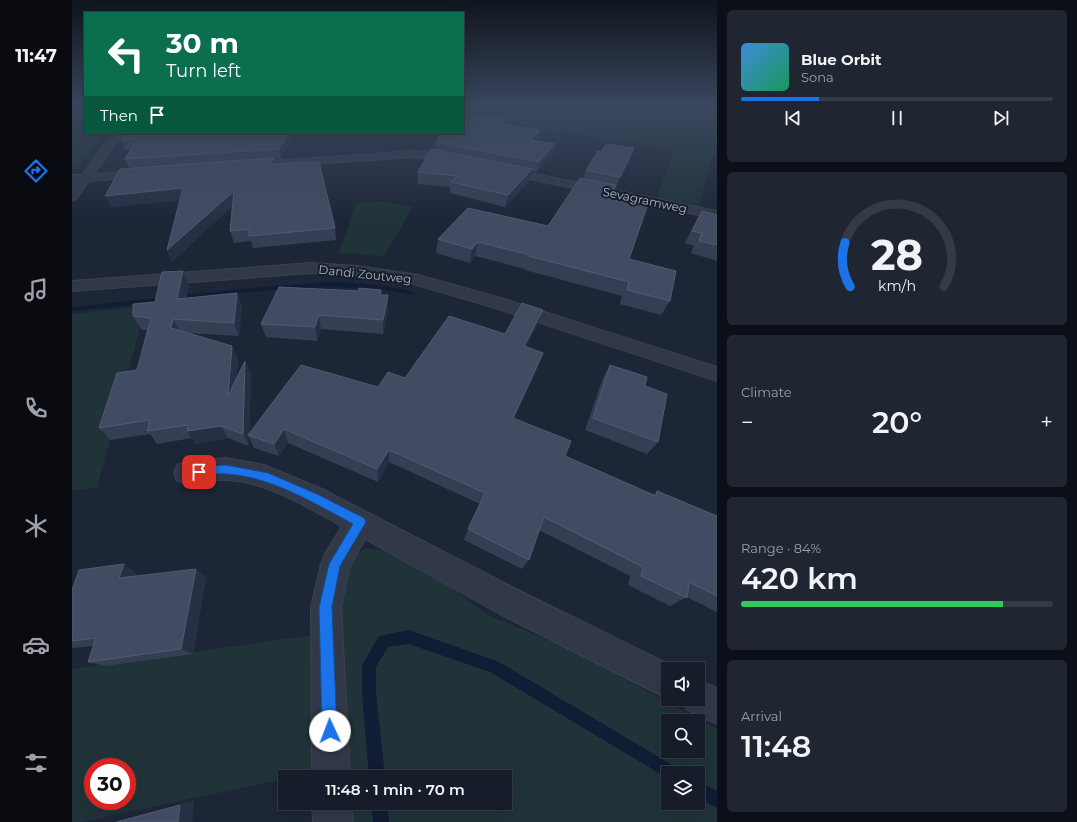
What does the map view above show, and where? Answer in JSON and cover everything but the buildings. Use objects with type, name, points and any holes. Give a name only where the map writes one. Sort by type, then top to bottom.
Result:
[{"type":"street","points":[[72,196],[110,144]]},
{"type":"street","points":[[236,166],[413,154],[470,163]]},
{"type":"street","name":"Sevagramweg","points":[[494,168],[717,215]]},
{"type":"street","points":[[72,179],[157,173]]},
{"type":"street","name":"Dandi Zoutweg","points":[[72,286],[311,268],[358,270],[412,278],[498,303],[717,374]]},
{"type":"street","points":[[186,473],[226,469],[264,476],[313,497],[511,604],[661,679]]},
{"type":"street","points":[[332,770],[326,607],[334,564],[360,522]]},
{"type":"street","points":[[705,701],[717,707]]},
{"type":"street","points":[[332,810],[333,822]]},
{"type":"green space","points":[[72,144],[96,144],[76,171],[72,172]]},
{"type":"green space","points":[[640,144],[717,144],[717,158],[711,157],[699,208],[656,199],[674,150]]},
{"type":"green space","points":[[384,201],[413,207],[384,256],[339,253],[356,203]]},
{"type":"green space","points":[[146,306],[97,488],[72,490],[72,314]]},
{"type":"green space","points":[[364,548],[397,552],[432,574],[488,615],[568,648],[661,699],[661,706],[675,706],[689,714],[661,714],[661,758],[705,758],[705,722],[717,729],[717,822],[350,822],[349,810],[512,810],[512,770],[347,770],[336,601],[347,571],[355,556]]},
{"type":"green space","points":[[313,635],[317,770],[278,770],[278,780],[81,822],[72,822],[72,669]]},
{"type":"waterway","points":[[72,309],[241,291],[326,284],[348,284],[391,288],[412,293]]},
{"type":"waterway","points":[[376,770],[369,693],[369,665],[384,641],[409,637],[494,667],[661,766]]},
{"type":"waterway","points":[[705,793],[717,800]]},
{"type":"waterway","points":[[380,810],[381,822]]},
{"type":"route","points":[[199,472],[226,469],[264,476],[313,497],[360,522],[334,564],[326,607],[330,731]]}]
